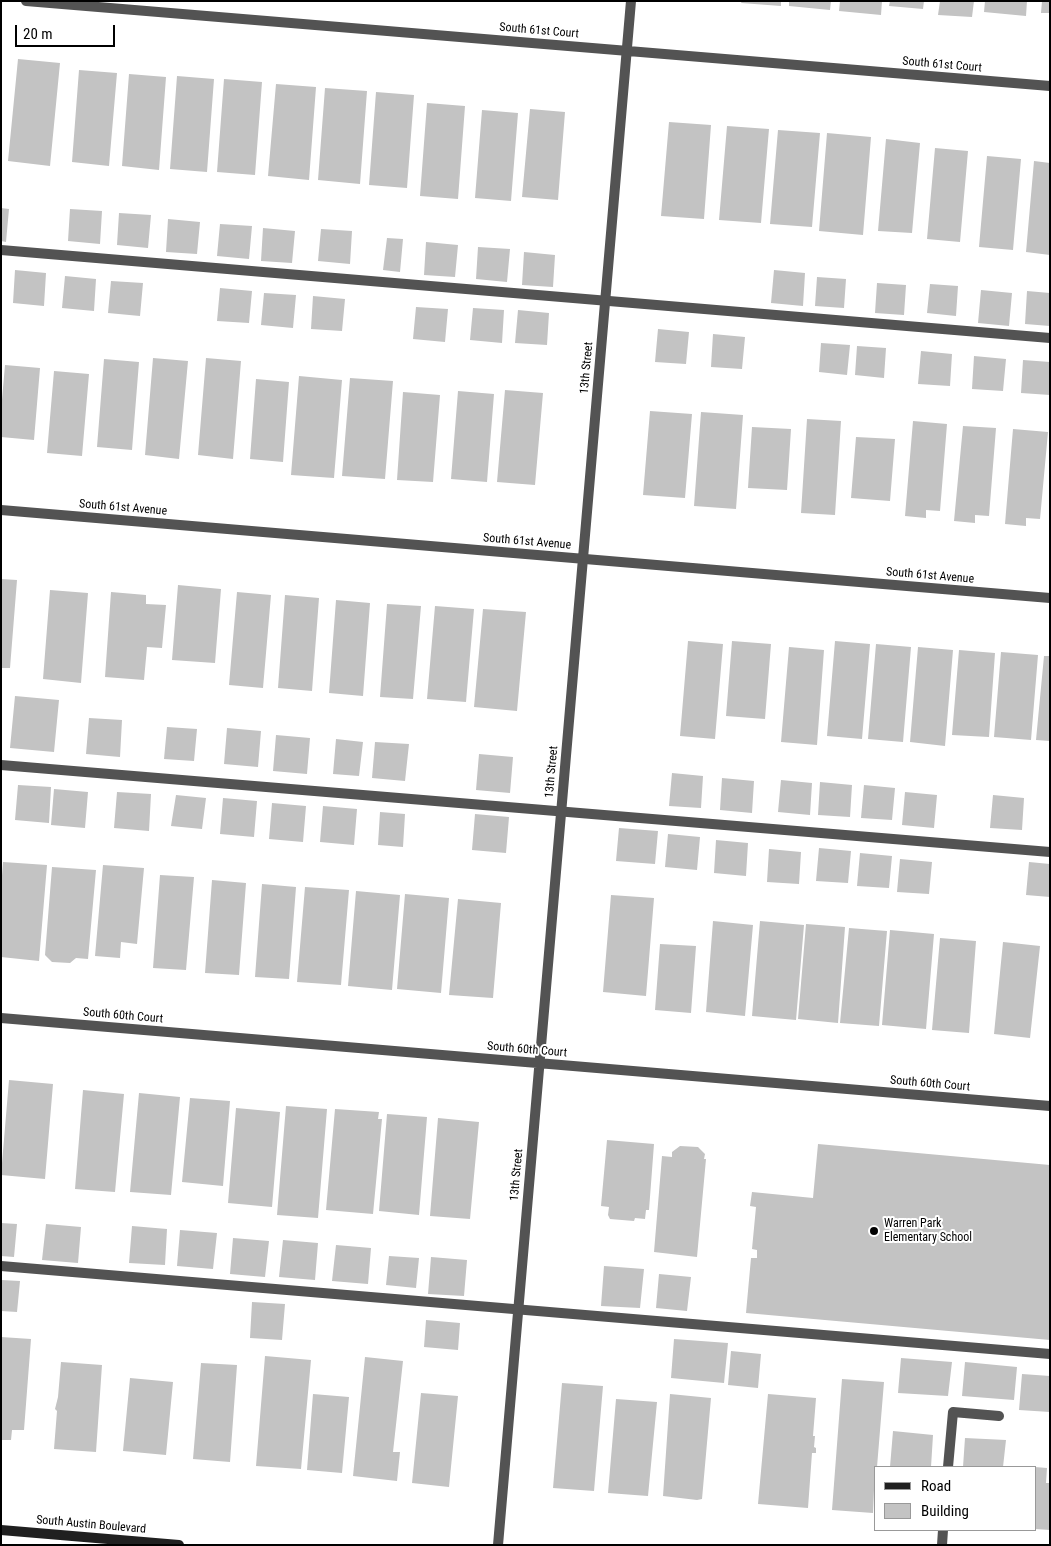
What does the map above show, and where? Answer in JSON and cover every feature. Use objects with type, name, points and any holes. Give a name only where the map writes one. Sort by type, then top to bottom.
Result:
[{"type":"street","name":"South 61st Court","points":[[26,1],[1050,86]]},
{"type":"street","name":"13th Street","points":[[498,1545],[631,1]]},
{"type":"street","points":[[1,250],[1050,338]]},
{"type":"street","name":"South 61st Avenue","points":[[1,510],[1050,598]]},
{"type":"street","points":[[1,765],[1050,852]]},
{"type":"street","name":"South 60th Court","points":[[1,1018],[1050,1106]]},
{"type":"street","points":[[1,1266],[1050,1354]]},
{"type":"street","points":[[948,1466],[953,1412],[999,1416]]},
{"type":"street","name":"South Austin Boulevard","points":[[1,1530],[179,1545]]},
{"type":"street","points":[[942,1545],[943,1531]]},
{"type":"building","points":[[742,1],[781,1],[781,6],[741,3]]},
{"type":"building","points":[[789,1],[831,1],[830,10],[789,6]]},
{"type":"building","points":[[840,1],[882,1],[881,15],[839,11]]},
{"type":"building","points":[[890,1],[924,1],[923,9],[889,6]]},
{"type":"building","points":[[940,1],[974,1],[972,17],[938,15]]},
{"type":"building","points":[[985,1],[1027,1],[1026,16],[984,12]]},
{"type":"building","points":[[1042,1],[1050,1],[1050,13],[1041,13]]},
{"type":"building","points":[[18,59],[60,63],[50,166],[8,161]]},
{"type":"building","points":[[79,70],[117,73],[109,166],[72,162]]},
{"type":"building","points":[[129,74],[166,77],[159,170],[122,166]]},
{"type":"building","points":[[177,76],[214,79],[207,172],[170,169]]},
{"type":"building","points":[[224,79],[262,82],[255,175],[217,172]]},
{"type":"building","points":[[276,84],[316,87],[309,180],[268,176]]},
{"type":"building","points":[[325,88],[367,91],[360,184],[318,180]]},
{"type":"building","points":[[376,92],[414,95],[407,188],[369,185]]},
{"type":"building","points":[[427,103],[465,106],[458,199],[420,196]]},
{"type":"building","points":[[530,109],[565,112],[558,200],[522,197]]},
{"type":"building","points":[[482,110],[518,113],[511,201],[475,198]]},
{"type":"building","points":[[669,122],[711,125],[704,219],[661,216]]},
{"type":"building","points":[[727,126],[769,129],[761,223],[719,220]]},
{"type":"building","points":[[778,130],[820,133],[812,227],[770,224]]},
{"type":"building","points":[[827,133],[871,137],[863,235],[819,231]]},
{"type":"building","points":[[886,139],[920,143],[912,233],[878,231]]},
{"type":"building","points":[[935,148],[968,151],[960,242],[927,239]]},
{"type":"building","points":[[987,156],[1021,159],[1013,250],[979,247]]},
{"type":"building","points":[[1034,161],[1050,163],[1050,255],[1026,252]]},
{"type":"building","points":[[1,208],[9,209],[6,242],[1,241]]},
{"type":"building","points":[[70,209],[102,211],[100,244],[68,241]]},
{"type":"building","points":[[119,213],[151,215],[148,248],[117,245]]},
{"type":"building","points":[[168,219],[200,222],[197,254],[166,252]]},
{"type":"building","points":[[220,224],[252,226],[249,259],[217,256]]},
{"type":"building","points":[[263,228],[295,231],[292,263],[261,261]]},
{"type":"building","points":[[321,229],[352,231],[350,264],[318,261]]},
{"type":"building","points":[[387,238],[403,239],[400,272],[383,270]]},
{"type":"building","points":[[426,242],[458,245],[455,277],[424,275]]},
{"type":"building","points":[[478,247],[510,249],[507,282],[476,279]]},
{"type":"building","points":[[524,252],[555,255],[553,287],[522,285]]},
{"type":"building","points":[[15,270],[46,273],[44,306],[13,303]]},
{"type":"building","points":[[774,270],[805,273],[803,306],[771,303]]},
{"type":"building","points":[[65,276],[96,279],[94,311],[62,308]]},
{"type":"building","points":[[817,277],[846,279],[844,308],[815,306]]},
{"type":"building","points":[[111,281],[143,283],[140,316],[108,313]]},
{"type":"building","points":[[877,283],[906,285],[904,315],[875,313]]},
{"type":"building","points":[[930,284],[958,286],[956,316],[927,313]]},
{"type":"building","points":[[220,288],[252,291],[249,323],[217,321]]},
{"type":"building","points":[[981,290],[1012,293],[1009,326],[978,323]]},
{"type":"building","points":[[1027,291],[1050,293],[1050,326],[1025,324]]},
{"type":"building","points":[[264,293],[296,295],[293,328],[261,325]]},
{"type":"building","points":[[313,296],[345,299],[342,331],[311,329]]},
{"type":"building","points":[[416,307],[448,309],[445,342],[413,339]]},
{"type":"building","points":[[473,308],[504,310],[502,343],[470,340]]},
{"type":"building","points":[[518,310],[549,313],[547,345],[515,343]]},
{"type":"building","points":[[658,329],[689,332],[686,364],[655,362]]},
{"type":"building","points":[[713,334],[745,337],[742,369],[711,367]]},
{"type":"building","points":[[821,343],[850,345],[847,375],[819,372]]},
{"type":"building","points":[[857,346],[886,348],[884,378],[855,375]]},
{"type":"building","points":[[921,351],[952,354],[950,386],[918,384]]},
{"type":"building","points":[[974,356],[1006,359],[1003,391],[972,389]]},
{"type":"building","points":[[153,358],[188,361],[179,459],[145,455]]},
{"type":"building","points":[[206,358],[241,361],[233,459],[198,455]]},
{"type":"building","points":[[104,359],[139,362],[132,450],[97,447]]},
{"type":"building","points":[[1023,360],[1050,362],[1050,395],[1021,393]]},
{"type":"building","points":[[5,365],[40,368],[34,440],[1,437]]},
{"type":"building","points":[[54,371],[89,374],[82,456],[47,453]]},
{"type":"building","points":[[299,376],[342,380],[334,478],[291,475]]},
{"type":"building","points":[[350,378],[393,381],[385,479],[342,476]]},
{"type":"building","points":[[256,379],[289,382],[283,462],[250,459]]},
{"type":"building","points":[[505,390],[543,393],[535,485],[497,482]]},
{"type":"building","points":[[458,391],[494,394],[487,482],[451,479]]},
{"type":"building","points":[[403,392],[440,395],[433,482],[397,480]]},
{"type":"building","points":[[650,411],[692,414],[685,498],[643,495]]},
{"type":"building","points":[[701,412],[743,415],[736,509],[694,506]]},
{"type":"building","points":[[807,419],[841,421],[835,515],[801,513]]},
{"type":"building","points":[[913,421],[947,424],[940,511],[926,510],[926,518],[905,516]]},
{"type":"building","points":[[963,426],[996,428],[989,516],[975,515],[975,523],[954,521]]},
{"type":"building","points":[[752,427],[791,429],[787,490],[748,488]]},
{"type":"building","points":[[1013,429],[1048,432],[1040,519],[1026,518],[1026,526],[1005,524]]},
{"type":"building","points":[[856,437],[895,439],[890,501],[851,498]]},
{"type":"building","points":[[1,579],[17,580],[10,668],[1,668]]},
{"type":"building","points":[[178,585],[221,589],[215,663],[172,660]]},
{"type":"building","points":[[50,590],[88,593],[81,683],[43,679]]},
{"type":"building","points":[[111,592],[146,595],[146,604],[166,605],[162,648],[147,647],[144,680],[105,677]]},
{"type":"building","points":[[237,592],[271,595],[263,688],[229,685]]},
{"type":"building","points":[[285,595],[319,598],[312,691],[278,688]]},
{"type":"building","points":[[336,600],[370,603],[363,696],[329,693]]},
{"type":"building","points":[[387,604],[421,606],[413,699],[380,697]]},
{"type":"building","points":[[435,606],[474,609],[466,702],[427,699]]},
{"type":"building","points":[[483,609],[526,612],[517,711],[474,707]]},
{"type":"building","points":[[688,641],[723,644],[715,739],[680,736]]},
{"type":"building","points":[[732,641],[771,644],[765,719],[726,716]]},
{"type":"building","points":[[835,641],[870,644],[862,739],[827,736]]},
{"type":"building","points":[[876,644],[911,647],[903,742],[868,739]]},
{"type":"building","points":[[789,647],[824,650],[817,745],[781,742]]},
{"type":"building","points":[[918,647],[953,650],[945,746],[910,742]]},
{"type":"building","points":[[959,650],[995,653],[989,737],[952,735]]},
{"type":"building","points":[[1001,652],[1038,655],[1031,740],[994,737]]},
{"type":"building","points":[[1044,656],[1050,656],[1050,741],[1036,740]]},
{"type":"building","points":[[15,696],[59,700],[54,752],[10,748]]},
{"type":"building","points":[[89,718],[122,720],[120,757],[86,754]]},
{"type":"building","points":[[167,727],[197,729],[194,761],[164,759]]},
{"type":"building","points":[[227,728],[261,731],[258,767],[224,764]]},
{"type":"building","points":[[276,735],[310,738],[307,774],[273,771]]},
{"type":"building","points":[[336,739],[363,742],[359,776],[333,774]]},
{"type":"building","points":[[375,742],[409,744],[405,781],[372,778]]},
{"type":"building","points":[[479,754],[513,757],[510,793],[476,790]]},
{"type":"building","points":[[672,773],[703,776],[701,808],[669,806]]},
{"type":"building","points":[[722,778],[754,781],[752,813],[720,810]]},
{"type":"building","points":[[781,780],[812,783],[810,815],[778,812]]},
{"type":"building","points":[[820,782],[852,785],[850,817],[818,815]]},
{"type":"building","points":[[18,785],[51,787],[49,823],[15,820]]},
{"type":"building","points":[[864,785],[895,788],[892,820],[861,818]]},
{"type":"building","points":[[54,789],[88,792],[85,828],[51,825]]},
{"type":"building","points":[[117,792],[151,794],[149,831],[114,828]]},
{"type":"building","points":[[905,792],[937,795],[934,828],[902,825]]},
{"type":"building","points":[[176,795],[206,798],[202,829],[171,826]]},
{"type":"building","points":[[993,795],[1024,798],[1022,830],[990,828]]},
{"type":"building","points":[[223,798],[257,801],[254,837],[220,834]]},
{"type":"building","points":[[272,803],[306,806],[303,842],[269,839]]},
{"type":"building","points":[[323,806],[357,809],[354,845],[320,842]]},
{"type":"building","points":[[380,812],[405,814],[403,847],[378,845]]},
{"type":"building","points":[[475,814],[509,817],[506,853],[472,850]]},
{"type":"building","points":[[619,828],[658,831],[655,864],[616,861]]},
{"type":"building","points":[[668,834],[700,837],[697,870],[665,867]]},
{"type":"building","points":[[716,840],[748,843],[746,876],[714,873]]},
{"type":"building","points":[[819,848],[851,851],[848,883],[816,881]]},
{"type":"building","points":[[769,849],[801,852],[799,884],[767,882]]},
{"type":"building","points":[[860,853],[892,856],[889,888],[857,886]]},
{"type":"building","points":[[900,859],[932,862],[929,894],[897,892]]},
{"type":"building","points":[[3,862],[47,865],[39,961],[1,957]]},
{"type":"building","points":[[1029,862],[1050,864],[1050,897],[1026,895]]},
{"type":"building","points":[[103,865],[144,868],[137,944],[121,942],[120,958],[95,956]]},
{"type":"building","points":[[52,867],[96,870],[88,959],[76,958],[70,963],[52,962],[45,955]]},
{"type":"building","points":[[160,875],[194,877],[186,970],[153,968]]},
{"type":"building","points":[[212,880],[246,883],[239,975],[205,973]]},
{"type":"building","points":[[262,884],[296,887],[289,979],[255,977]]},
{"type":"building","points":[[305,887],[349,890],[341,985],[297,982]]},
{"type":"building","points":[[356,891],[400,895],[392,990],[348,986]]},
{"type":"building","points":[[405,894],[449,898],[441,993],[397,989]]},
{"type":"building","points":[[611,895],[654,898],[646,996],[603,992]]},
{"type":"building","points":[[458,899],[501,903],[493,998],[449,995]]},
{"type":"building","points":[[713,921],[753,925],[745,1016],[706,1012]]},
{"type":"building","points":[[760,921],[804,925],[796,1020],[752,1016]]},
{"type":"building","points":[[806,924],[845,927],[838,1023],[798,1019]]},
{"type":"building","points":[[849,928],[887,931],[879,1026],[840,1023]]},
{"type":"building","points":[[890,930],[934,934],[926,1029],[882,1025]]},
{"type":"building","points":[[940,938],[976,941],[969,1033],[932,1030]]},
{"type":"building","points":[[1003,942],[1040,946],[1030,1038],[994,1034]]},
{"type":"building","points":[[660,944],[696,946],[691,1013],[655,1010]]},
{"type":"building","points":[[9,1080],[53,1084],[45,1179],[1,1175]]},
{"type":"building","points":[[83,1090],[124,1094],[115,1192],[75,1189]]},
{"type":"building","points":[[139,1093],[180,1097],[171,1195],[130,1192]]},
{"type":"building","points":[[190,1098],[230,1101],[223,1186],[182,1182]]},
{"type":"building","points":[[286,1106],[327,1109],[318,1218],[277,1215]]},
{"type":"building","points":[[236,1108],[280,1112],[272,1207],[228,1203]]},
{"type":"building","points":[[335,1109],[379,1112],[378,1119],[382,1119],[373,1214],[326,1210]]},
{"type":"building","points":[[387,1114],[427,1117],[419,1215],[379,1211]]},
{"type":"building","points":[[438,1118],[479,1122],[470,1219],[430,1216]]},
{"type":"building","points":[[607,1140],[654,1144],[649,1210],[646,1210],[645,1219],[635,1218],[634,1221],[610,1219],[608,1215],[609,1207],[601,1206]]},
{"type":"building","name":"Warren Park Elementary School","points":[[818,1144],[1050,1165],[1050,1340],[746,1313],[751,1258],[757,1258],[757,1250],[752,1249],[756,1207],[750,1206],[752,1192],[813,1198]]},
{"type":"building","points":[[680,1146],[698,1147],[705,1154],[704,1159],[706,1159],[697,1257],[654,1252],[662,1156],[672,1157],[672,1152]]},
{"type":"building","points":[[1,1223],[17,1224],[14,1257],[1,1256]]},
{"type":"building","points":[[46,1224],[81,1227],[78,1263],[42,1260]]},
{"type":"building","points":[[132,1226],[167,1229],[165,1265],[129,1263]]},
{"type":"building","points":[[180,1230],[217,1233],[213,1269],[177,1266]]},
{"type":"building","points":[[233,1238],[269,1241],[265,1277],[230,1274]]},
{"type":"building","points":[[283,1240],[318,1243],[315,1280],[279,1277]]},
{"type":"building","points":[[336,1245],[371,1248],[368,1284],[332,1281]]},
{"type":"building","points":[[389,1256],[419,1258],[416,1288],[386,1285]]},
{"type":"building","points":[[431,1257],[467,1260],[464,1296],[428,1294]]},
{"type":"building","points":[[604,1266],[644,1269],[640,1308],[601,1306]]},
{"type":"building","points":[[659,1274],[691,1277],[687,1311],[656,1308]]},
{"type":"building","points":[[1,1280],[20,1281],[17,1312],[1,1311]]},
{"type":"building","points":[[252,1302],[285,1304],[282,1340],[250,1338]]},
{"type":"building","points":[[426,1320],[460,1323],[458,1350],[424,1347]]},
{"type":"building","points":[[1,1337],[31,1339],[24,1430],[12,1430],[11,1440],[1,1440]]},
{"type":"building","points":[[674,1339],[728,1343],[724,1383],[671,1378]]},
{"type":"building","points":[[731,1351],[761,1354],[758,1388],[728,1385]]},
{"type":"building","points":[[265,1356],[311,1360],[301,1469],[256,1466]]},
{"type":"building","points":[[365,1357],[403,1361],[393,1452],[400,1452],[397,1481],[353,1476]]},
{"type":"building","points":[[901,1358],[952,1362],[948,1396],[898,1393]]},
{"type":"building","points":[[61,1362],[102,1365],[96,1452],[54,1449],[57,1411],[55,1409]]},
{"type":"building","points":[[965,1362],[1017,1367],[1014,1400],[962,1396]]},
{"type":"building","points":[[201,1363],[237,1365],[230,1462],[193,1459]]},
{"type":"building","points":[[1022,1374],[1050,1376],[1050,1412],[1019,1410]]},
{"type":"building","points":[[130,1378],[173,1382],[166,1455],[123,1451]]},
{"type":"building","points":[[842,1379],[884,1382],[877,1466],[874,1466],[873,1513],[832,1510]]},
{"type":"building","points":[[562,1383],[603,1386],[594,1491],[553,1488]]},
{"type":"building","points":[[421,1393],[458,1396],[449,1487],[412,1483]]},
{"type":"building","points":[[313,1394],[349,1397],[342,1473],[307,1470]]},
{"type":"building","points":[[670,1394],[711,1398],[702,1499],[663,1496]]},
{"type":"building","points":[[768,1394],[816,1398],[813,1436],[815,1436],[814,1447],[816,1448],[816,1453],[812,1453],[808,1508],[758,1504]]},
{"type":"building","points":[[616,1399],[657,1402],[648,1496],[608,1493]]},
{"type":"building","points":[[893,1431],[933,1435],[931,1466],[890,1466]]},
{"type":"building","points":[[965,1438],[1006,1440],[1003,1466],[963,1466]]},
{"type":"building","points":[[1036,1467],[1047,1468],[1046,1483],[1050,1483],[1050,1530],[1036,1529]]},
{"type":"place","name":"Warren Park Elementary School","points":[[874,1231]]}]
